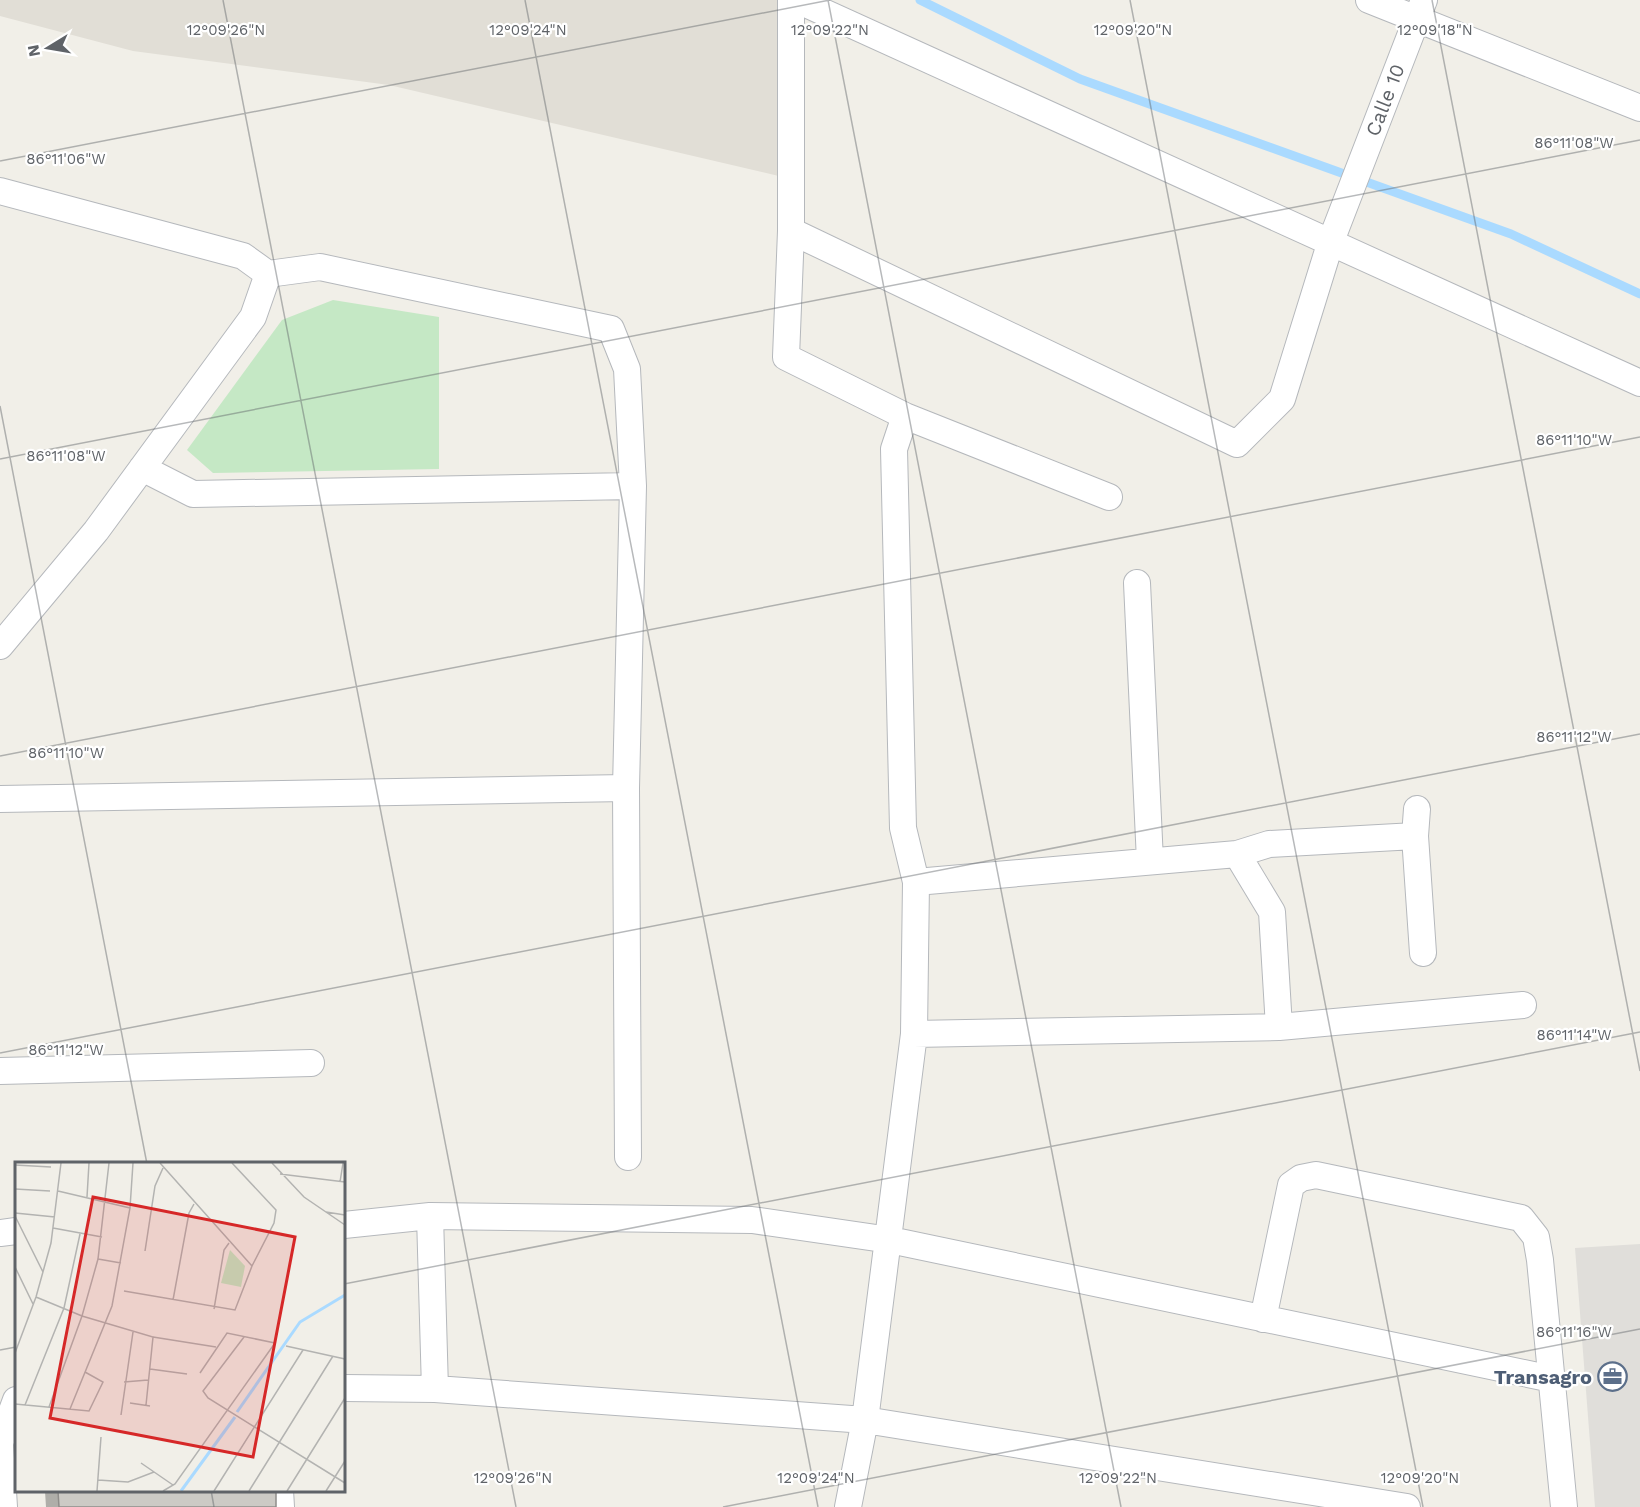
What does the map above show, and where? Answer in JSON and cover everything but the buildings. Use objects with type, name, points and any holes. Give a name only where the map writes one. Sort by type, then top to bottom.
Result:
[{"type":"street","points":[[791,0],[791,231],[786,357],[905,416],[1109,497]]},
{"type":"street","points":[[797,0],[1640,383]]},
{"type":"street","points":[[1369,0],[1420,9],[1640,108]]},
{"type":"street","name":"Calle 10","points":[[791,231],[1237,444],[1282,399],[1331,241],[1420,9]]},
{"type":"street","points":[[0,191],[243,256],[268,274],[320,267],[611,329],[627,369],[633,486],[626,788],[628,1156]]},
{"type":"street","points":[[0,646],[96,531],[254,317],[268,274]]},
{"type":"street","points":[[848,1507],[866,1420],[914,1034],[916,882],[903,828],[894,484],[894,449],[905,416]]},
{"type":"street","points":[[141,468],[193,494],[633,486]]},
{"type":"street","points":[[1137,584],[1150,861]]},
{"type":"street","points":[[0,799],[626,788]]},
{"type":"street","points":[[1417,809],[1415,836],[1423,953]]},
{"type":"street","points":[[916,882],[1237,854],[1269,844],[1415,836]]},
{"type":"street","points":[[1237,854],[1272,912],[1279,1027]]},
{"type":"street","points":[[914,1034],[1279,1027],[1523,1005]]},
{"type":"street","points":[[0,1071],[311,1063]]},
{"type":"street","points":[[1263,1319],[1291,1185],[1301,1178],[1316,1175],[1521,1218],[1536,1237],[1540,1260],[1564,1507]]},
{"type":"street","points":[[430,1216],[435,1389]]},
{"type":"street","points":[[345,1225],[430,1216],[752,1220],[890,1240],[1552,1379]]},
{"type":"street","points":[[0,1233],[15,1231]]},
{"type":"street","points":[[345,1388],[435,1389],[866,1420],[1407,1507]]},
{"type":"street","points":[[4,1507],[0,1443],[12,1404]]},
{"type":"street","points":[[280,1492],[281,1507]]},
{"type":"shaded area","points":[[0,0],[787,0],[783,177],[389,85],[133,51],[0,16]]},
{"type":"shaded area","name":"Transagro","points":[[1640,1244],[1640,1507],[1595,1507],[1575,1248]]},
{"type":"green space","points":[[333,300],[439,317],[439,469],[213,473],[187,450],[282,320]]},
{"type":"waterway","points":[[920,0],[1080,79],[1511,234],[1640,294]]},
{"type":"place","name":"Transagro","points":[[1613,1377]]}]
